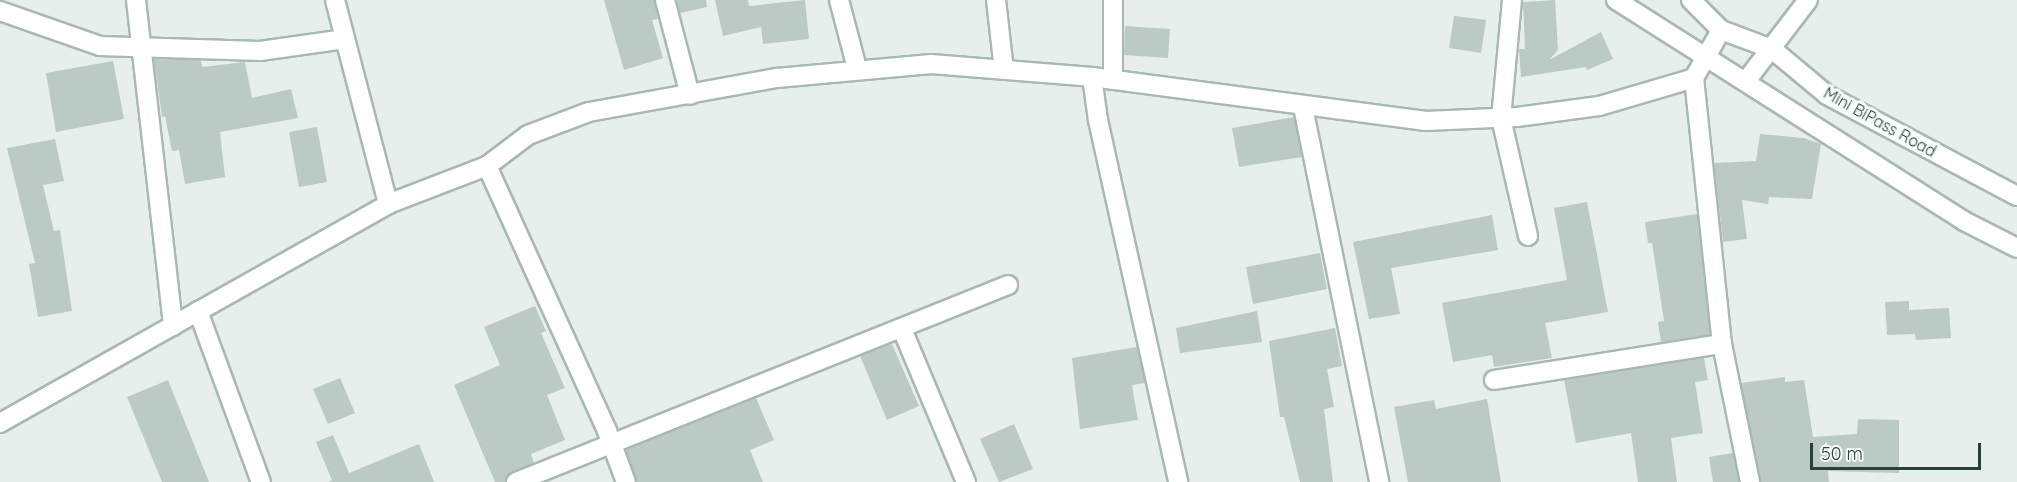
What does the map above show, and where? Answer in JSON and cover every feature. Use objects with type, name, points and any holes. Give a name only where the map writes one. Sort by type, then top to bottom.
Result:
[{"type":"street","points":[[136,0],[172,326]]},
{"type":"street","points":[[335,0],[388,204]]},
{"type":"street","points":[[665,0],[690,95]]},
{"type":"street","points":[[839,0],[857,68]]},
{"type":"street","points":[[996,0],[1004,70]]},
{"type":"street","points":[[1113,0],[1113,80]]},
{"type":"street","points":[[1512,0],[1501,118],[1528,236]]},
{"type":"street","points":[[1616,0],[1964,221],[2017,248]]},
{"type":"street","name":"Mini BiPass Road","points":[[1691,0],[1721,30],[1772,49],[1827,94],[2017,196]]},
{"type":"street","points":[[1746,81],[1808,0]]},
{"type":"street","points":[[0,11],[100,46],[260,51],[345,39]]},
{"type":"street","points":[[1721,30],[1694,78],[1722,344],[1750,482]]},
{"type":"street","points":[[0,423],[388,204],[487,166],[528,135],[589,112],[857,68],[931,64],[1092,77],[1303,107],[1426,121],[1501,118],[1599,106],[1694,78]]},
{"type":"street","points":[[1092,77],[1098,120],[1179,482]]},
{"type":"street","points":[[1303,107],[1379,482]]},
{"type":"street","points":[[487,166],[626,482]]},
{"type":"street","points":[[516,482],[610,443],[902,330],[1008,285]]},
{"type":"street","points":[[198,311],[261,482]]},
{"type":"street","points":[[902,330],[966,482]]},
{"type":"street","points":[[1494,380],[1722,344]]},
{"type":"building","points":[[604,0],[654,0],[658,19],[652,20],[663,58],[624,70]]},
{"type":"building","points":[[677,0],[706,0],[707,7],[680,13]]},
{"type":"building","points":[[715,0],[748,0],[749,6],[805,0],[809,39],[763,44],[761,27],[723,36]]},
{"type":"building","points":[[1555,0],[1558,50],[1549,60],[1601,32],[1613,59],[1587,70],[1586,67],[1521,77],[1519,49],[1525,49],[1523,2]]},
{"type":"building","points":[[1454,16],[1486,20],[1481,53],[1449,48]]},
{"type":"building","points":[[1125,26],[1170,29],[1168,58],[1124,55]]},
{"type":"building","points":[[154,59],[201,60],[202,67],[245,62],[252,98],[291,89],[298,118],[220,132],[225,177],[185,184],[179,150],[172,151],[165,116],[162,117]]},
{"type":"building","points":[[113,61],[124,119],[56,132],[46,73]]},
{"type":"building","points":[[1294,117],[1302,157],[1239,167],[1232,128]]},
{"type":"building","points":[[317,127],[327,182],[299,187],[289,132]]},
{"type":"building","points":[[1760,134],[1804,138],[1821,144],[1812,199],[1769,197],[1768,204],[1742,200],[1747,239],[1723,242],[1714,163],[1756,161]]},
{"type":"building","points":[[55,139],[64,181],[43,185],[54,231],[60,230],[72,311],[38,317],[29,264],[35,263],[7,148]]},
{"type":"building","points":[[1587,202],[1608,312],[1545,323],[1552,358],[1494,367],[1492,355],[1453,362],[1442,303],[1567,280],[1554,208]]},
{"type":"building","points":[[1697,214],[1710,335],[1661,342],[1658,322],[1664,321],[1652,243],[1648,243],[1645,222]]},
{"type":"building","points":[[1492,215],[1498,250],[1391,268],[1400,314],[1369,319],[1353,242]]},
{"type":"building","points":[[1320,253],[1327,289],[1253,304],[1246,267]]},
{"type":"building","points":[[1909,301],[1909,310],[1949,308],[1951,338],[1916,340],[1915,334],[1887,335],[1885,302]]},
{"type":"building","points":[[535,306],[546,331],[541,333],[565,388],[547,395],[565,440],[531,454],[534,463],[511,472],[505,482],[495,482],[454,385],[500,365],[484,327]]},
{"type":"building","points":[[1257,311],[1262,342],[1180,353],[1176,328]]},
{"type":"building","points":[[1335,328],[1342,366],[1327,369],[1334,407],[1324,409],[1333,482],[1300,482],[1284,417],[1280,417],[1269,341]]},
{"type":"building","points":[[892,344],[919,406],[887,420],[860,356]]},
{"type":"building","points":[[1137,347],[1145,383],[1132,385],[1138,420],[1080,429],[1072,358]]},
{"type":"building","points":[[1704,358],[1708,380],[1695,382],[1703,433],[1671,438],[1677,482],[1638,482],[1631,433],[1576,443],[1564,380]]},
{"type":"building","points":[[1785,377],[1785,382],[1804,380],[1813,437],[1857,434],[1858,419],[1899,420],[1899,473],[1828,471],[1829,482],[1761,482],[1741,383]]},
{"type":"building","points":[[340,378],[355,413],[328,424],[313,389]]},
{"type":"building","points":[[168,380],[209,482],[162,482],[127,397]]},
{"type":"building","points":[[756,398],[774,440],[750,450],[763,482],[637,482],[626,450]]},
{"type":"building","points":[[1487,399],[1501,482],[1408,482],[1394,407],[1434,400],[1436,409]]},
{"type":"building","points":[[1014,424],[1033,469],[999,482],[980,439]]},
{"type":"building","points":[[333,435],[349,473],[419,444],[434,482],[328,482],[332,480],[316,442]]},
{"type":"building","points":[[1733,453],[1739,482],[1713,482],[1709,457]]}]
